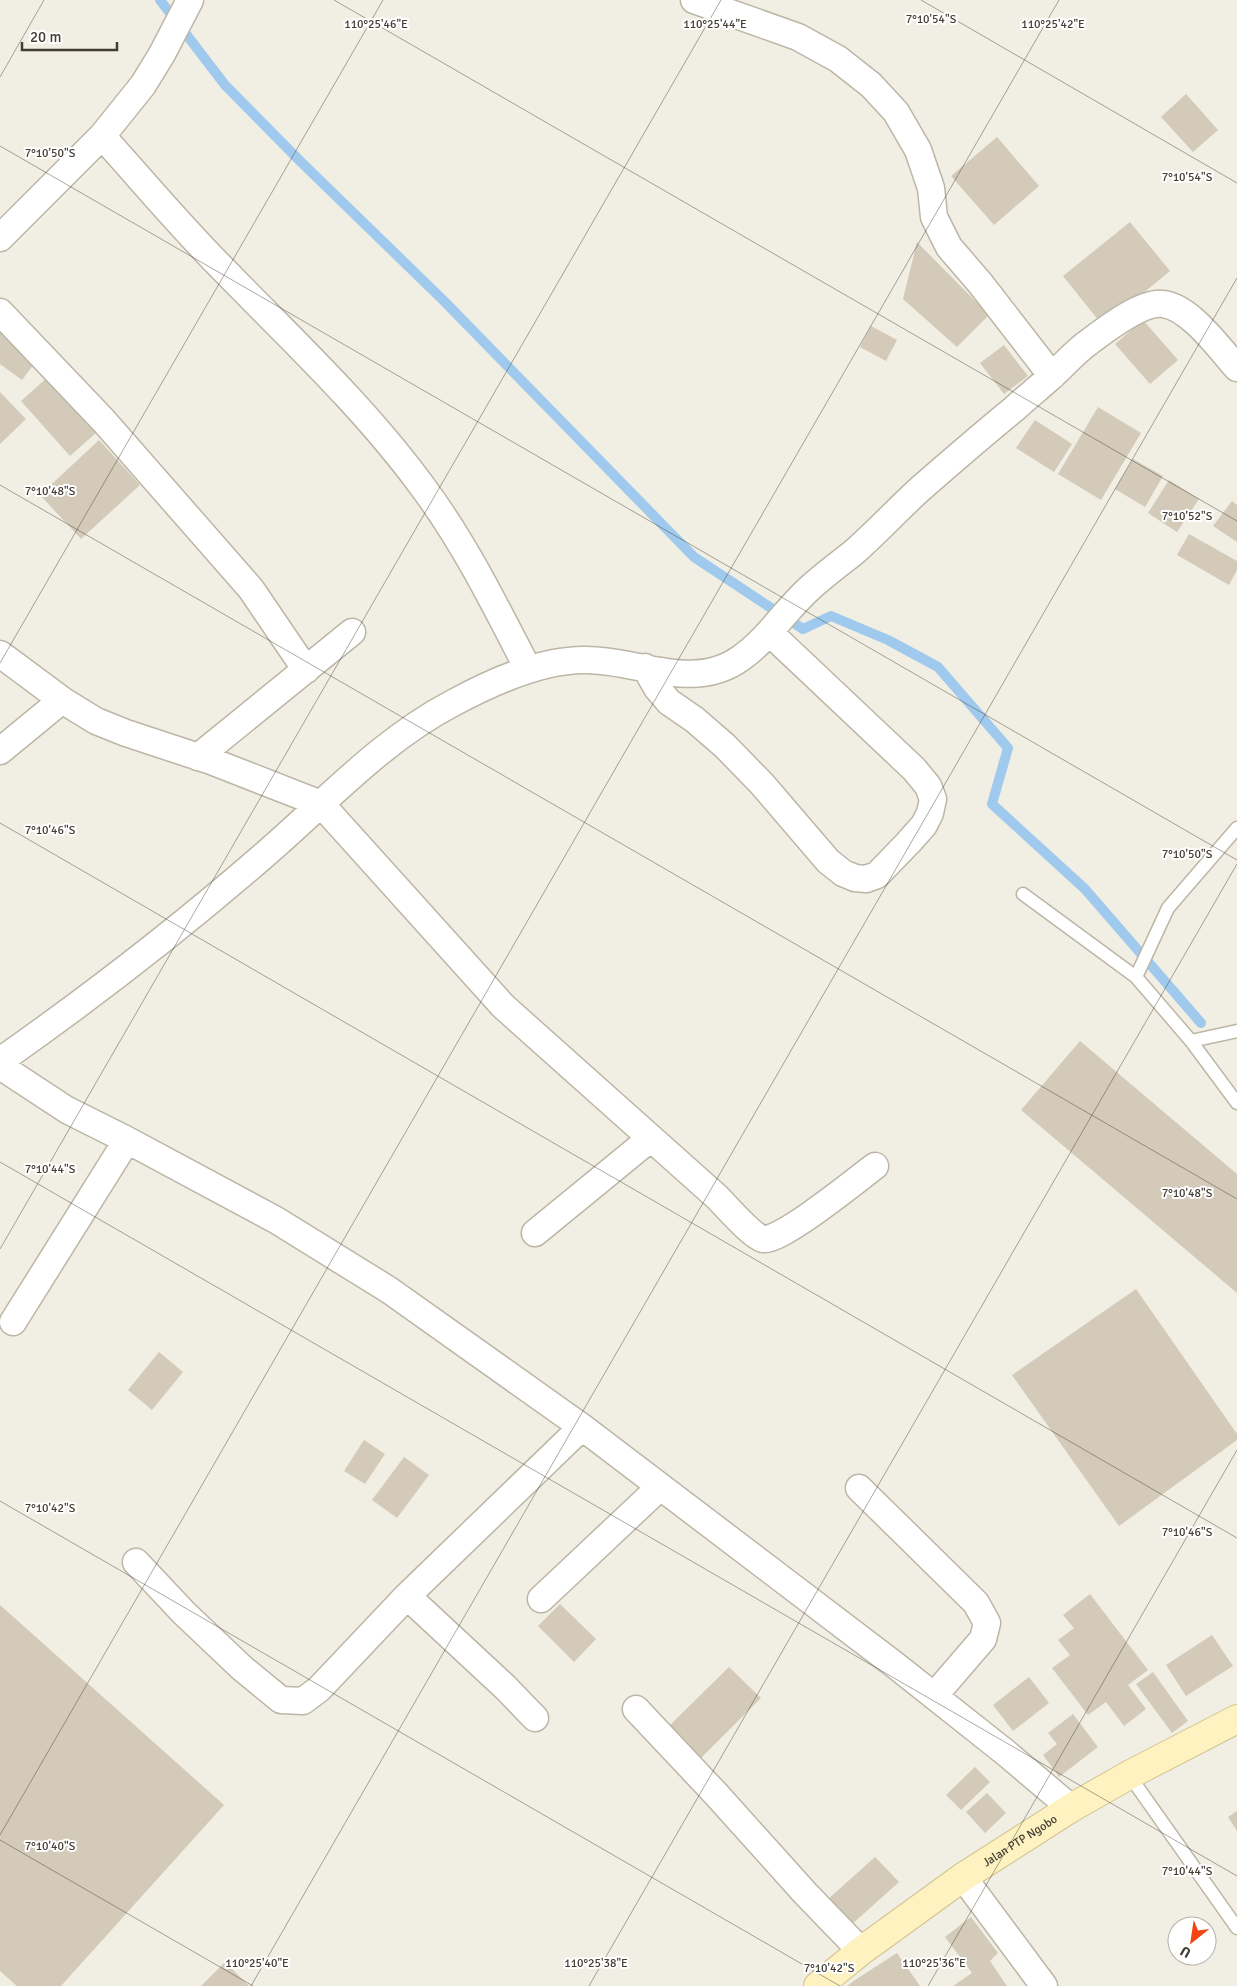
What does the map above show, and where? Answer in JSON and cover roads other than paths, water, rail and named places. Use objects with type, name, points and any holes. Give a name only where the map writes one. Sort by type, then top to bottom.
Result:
[{"type":"main road","name":"Jalan PTP Ngobo","points":[[818,1986],[861,1951],[963,1876],[1071,1808],[1129,1775],[1237,1719]]},
{"type":"street","points":[[694,0],[798,37],[838,59],[871,85],[896,112],[918,150],[931,188],[934,217],[949,247],[980,283],[1052,376]]},
{"type":"street","points":[[0,238],[102,136],[143,85],[162,54],[187,6]]},
{"type":"street","points":[[102,136],[222,268],[331,379],[381,434],[424,488],[456,538],[528,669]]},
{"type":"street","points":[[0,1061],[71,1012],[141,957],[220,893],[367,764],[425,720],[454,703],[528,669],[581,659],[613,662],[686,675],[720,670],[740,659],[773,629],[809,588],[856,551],[918,490],[1052,376],[1086,344],[1138,310],[1153,304],[1165,304],[1177,308],[1189,316],[1237,368]]},
{"type":"street","points":[[0,312],[103,420],[250,589],[306,670]]},
{"type":"street","points":[[644,667],[657,688],[669,702],[695,720],[725,746],[762,784],[828,861],[843,874],[866,879],[877,874],[908,843],[927,819],[933,799],[928,786],[914,769],[773,629]]},
{"type":"street","points":[[198,757],[352,632]]},
{"type":"street","points":[[0,654],[62,700],[96,721],[198,757],[321,804],[503,1006],[652,1138],[762,1239],[772,1239],[783,1233],[822,1207],[875,1166]]},
{"type":"street","points":[[0,751],[62,700]]},
{"type":"street","points":[[0,1066],[67,1110],[224,1191],[329,1251],[389,1290],[582,1427],[934,1696],[1071,1808]]},
{"type":"street","points":[[535,1233],[652,1138]]},
{"type":"street","points":[[13,1322],[127,1140]]},
{"type":"street","points":[[136,1562],[184,1613],[242,1668],[281,1700],[302,1702],[319,1689],[407,1596],[582,1427]]},
{"type":"street","points":[[541,1599],[660,1487]]},
{"type":"street","points":[[859,1488],[976,1603],[987,1623],[982,1639],[934,1696]]},
{"type":"street","points":[[407,1596],[505,1687],[535,1718]]},
{"type":"street","points":[[636,1709],[716,1794],[798,1886],[861,1951]]},
{"type":"street","points":[[963,1876],[1044,1986]]},
{"type":"lane","points":[[1136,977],[1168,908],[1237,828]]},
{"type":"lane","points":[[1023,894],[1136,977],[1191,1041],[1237,1103]]},
{"type":"lane","points":[[1191,1041],[1237,1030]]},
{"type":"lane","points":[[1129,1775],[1237,1928]]},
{"type":"waterway","points":[[160,0],[225,85],[444,301],[694,557],[803,629],[831,616],[888,640],[938,667],[1008,748],[992,804],[1085,889],[1201,1023]]}]
